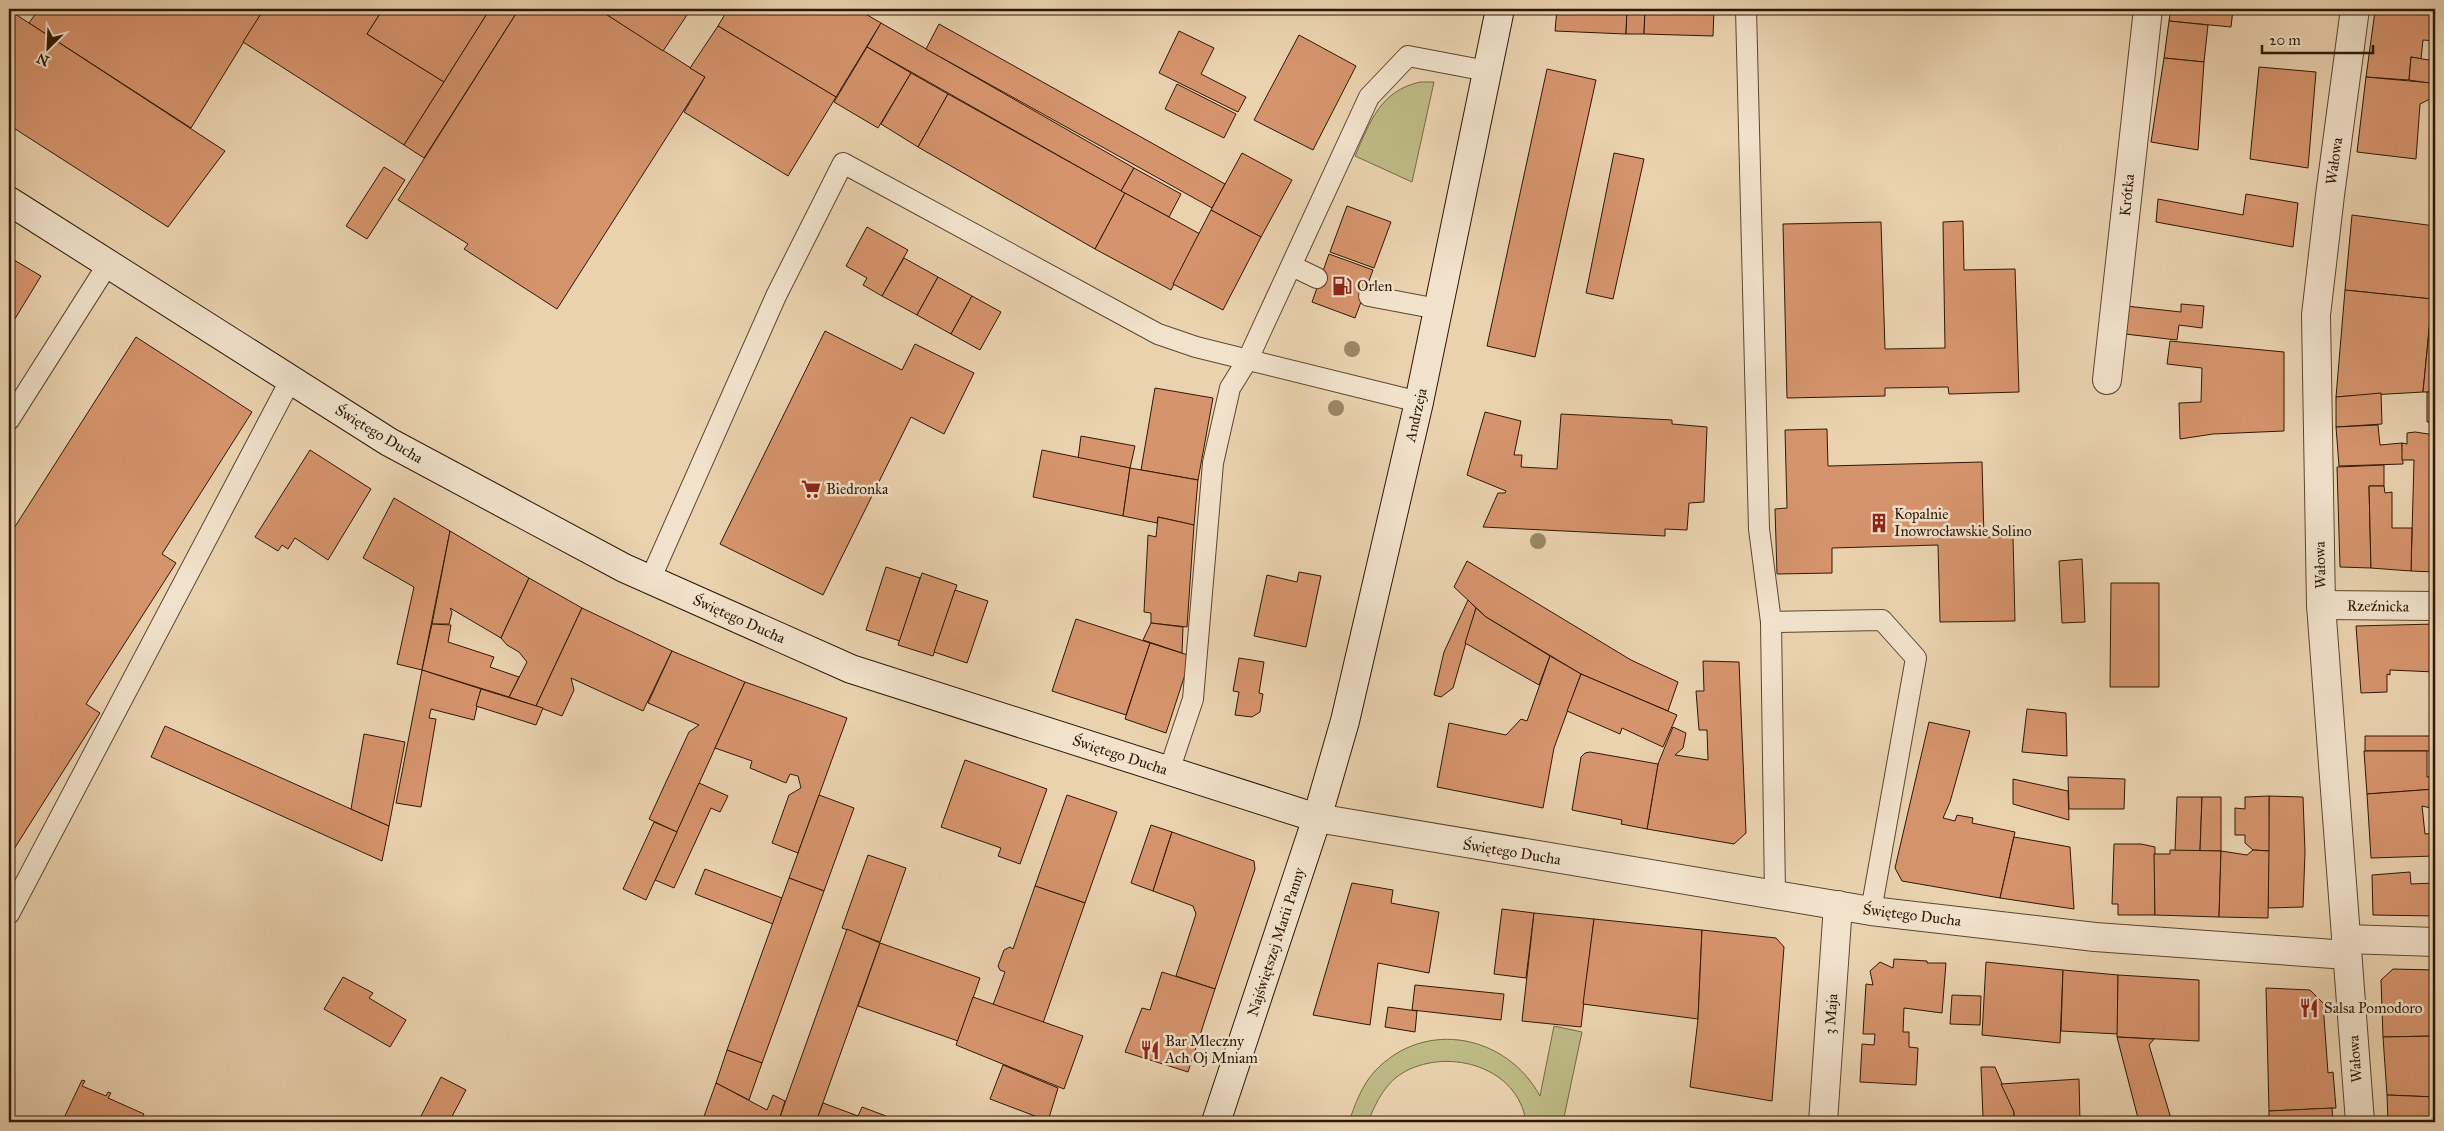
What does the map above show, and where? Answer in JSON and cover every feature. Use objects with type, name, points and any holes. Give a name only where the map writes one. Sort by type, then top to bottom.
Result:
[{"type":"street","name":"Andrzeja","points":[[1316,818],[1345,721],[1419,402],[1500,9]]},
{"type":"street","name":"Krótka","points":[[2107,380],[2148,9]]},
{"type":"street","name":"Wałowa","points":[[2355,9],[2316,315],[2321,605],[2360,1122]]},
{"type":"street","name":"Świętego Ducha","points":[[9,201],[389,442],[624,568],[851,669],[1316,818],[1838,906],[2095,937],[2347,947],[2435,942]]},
{"type":"street","name":"Rzeźnicka","points":[[2321,605],[2435,606]]},
{"type":"street","name":"Najświętszej Marii Panny","points":[[1216,1122],[1316,818]]},
{"type":"street","name":"3 Maja","points":[[1823,1122],[1838,906]]},
{"type":"lane","points":[[1746,9],[1759,529],[1771,622],[1775,894]]},
{"type":"lane","points":[[1169,771],[1193,699],[1213,462],[1230,388],[1248,359],[1369,97],[1408,56],[1487,71]]},
{"type":"lane","points":[[650,580],[776,296],[843,163],[1158,334],[1196,347],[1419,402]]},
{"type":"lane","points":[[9,420],[108,264]]},
{"type":"lane","points":[[1292,266],[1317,278]]},
{"type":"lane","points":[[1369,296],[1438,308]]},
{"type":"lane","points":[[9,914],[291,379]]},
{"type":"lane","points":[[1771,622],[1882,620],[1916,658],[1871,910]]},
{"type":"shaded area","points":[[1420,82],[1434,82],[1412,182],[1355,156],[1372,120],[1386,100],[1406,86]]},
{"type":"shaded area","points":[[1554,1026],[1582,1032],[1563,1122],[1526,1122],[1520,1103],[1510,1088],[1496,1076],[1480,1067],[1442,1062],[1423,1064],[1399,1075],[1382,1093],[1368,1122],[1349,1122],[1356,1102],[1370,1076],[1375,1071],[1395,1054],[1417,1044],[1440,1040],[1464,1041],[1486,1047],[1507,1059],[1525,1075],[1540,1096]]},
{"type":"building","points":[[39,9],[264,9],[191,128],[29,23]]},
{"type":"building","points":[[264,9],[383,9],[367,34],[444,82],[404,145],[243,42]]},
{"type":"building","points":[[383,9],[490,9],[444,82],[367,34]]},
{"type":"building","points":[[490,9],[519,9],[424,158],[404,145]]},
{"type":"building","points":[[519,9],[598,9],[705,77],[557,309],[464,249],[468,244],[398,200]]},
{"type":"building","points":[[598,9],[691,9],[663,51]]},
{"type":"building","points":[[728,9],[857,9],[881,23],[836,97],[718,26]]},
{"type":"building","points":[[1557,9],[1627,9],[1626,34],[1555,31]]},
{"type":"building","points":[[1627,9],[1645,9],[1644,34],[1626,34]]},
{"type":"building","points":[[1645,9],[1714,9],[1713,36],[1644,34]]},
{"type":"building","points":[[2171,9],[2233,9],[2231,27],[2169,21]]},
{"type":"building","points":[[9,10],[225,151],[168,227],[9,125]]},
{"type":"building","points":[[2375,11],[2435,15],[2435,41],[2423,40],[2421,59],[2411,57],[2409,80],[2366,77]]},
{"type":"building","points":[[2169,21],[2208,25],[2204,62],[2164,58]]},
{"type":"building","points":[[881,23],[1134,168],[1121,191],[867,47]]},
{"type":"building","points":[[939,24],[1225,184],[1212,208],[926,49]]},
{"type":"building","points":[[718,26],[836,97],[788,176],[684,112],[705,77],[690,68]]},
{"type":"building","points":[[1179,31],[1214,48],[1201,74],[1246,97],[1238,112],[1159,73]]},
{"type":"building","points":[[1299,35],[1356,66],[1313,150],[1254,120]]},
{"type":"building","points":[[867,47],[911,73],[878,128],[834,102]]},
{"type":"building","points":[[2411,57],[2435,61],[2435,84],[2409,80]]},
{"type":"building","points":[[2164,58],[2204,62],[2198,150],[2151,142]]},
{"type":"building","points":[[2259,67],[2316,72],[2308,168],[2250,159]]},
{"type":"building","points":[[1547,69],[1596,80],[1535,357],[1487,346]]},
{"type":"building","points":[[911,73],[948,94],[918,147],[881,124]]},
{"type":"building","points":[[2366,77],[2432,83],[2430,99],[2420,104],[2416,159],[2357,152]]},
{"type":"building","points":[[2432,83],[2435,84],[2435,104],[2430,99]]},
{"type":"building","points":[[1177,84],[1236,114],[1224,138],[1165,109]]},
{"type":"building","points":[[948,94],[1125,193],[1095,249],[918,147]]},
{"type":"building","points":[[1242,153],[1292,180],[1261,237],[1211,210]]},
{"type":"building","points":[[1614,153],[1644,159],[1613,299],[1586,293]]},
{"type":"building","points":[[384,167],[405,180],[367,239],[346,226]]},
{"type":"building","points":[[1134,168],[1181,194],[1169,217],[1121,191]]},
{"type":"building","points":[[1125,193],[1200,234],[1171,290],[1095,249]]},
{"type":"building","points":[[2246,194],[2298,203],[2293,247],[2156,222],[2158,199],[2243,215]]},
{"type":"building","points":[[1347,206],[1391,222],[1374,268],[1330,252]]},
{"type":"building","points":[[1211,210],[1261,237],[1223,310],[1173,284]]},
{"type":"building","points":[[2352,215],[2435,226],[2432,299],[2345,290]]},
{"type":"building","points":[[1963,221],[1964,270],[2015,269],[2019,392],[1949,394],[1948,387],[1885,388],[1885,396],[1787,398],[1783,224],[1881,222],[1885,349],[1945,348],[1943,222]]},
{"type":"building","points":[[867,227],[908,250],[882,296],[863,285],[867,278],[846,266]]},
{"type":"building","name":"Orlen","points":[[1329,254],[1373,270],[1355,318],[1312,302]]},
{"type":"building","points":[[9,257],[41,276],[13,322],[9,320]]},
{"type":"building","points":[[904,258],[938,277],[917,315],[882,296]]},
{"type":"building","points":[[938,277],[972,296],[951,334],[917,315]]},
{"type":"building","points":[[2345,290],[2432,299],[2423,392],[2336,397]]},
{"type":"building","points":[[972,296],[1001,312],[980,350],[951,334]]},
{"type":"building","points":[[2181,304],[2204,306],[2202,328],[2179,325],[2177,340],[2125,334],[2126,306],[2181,312]]},
{"type":"building","points":[[2430,321],[2435,322],[2435,392],[2423,392]]},
{"type":"building","name":"Biedronka","points":[[825,331],[902,370],[915,344],[974,373],[944,434],[911,417],[823,595],[720,544]]},
{"type":"building","points":[[136,337],[252,412],[162,554],[176,563],[86,704],[100,713],[9,857],[9,536]]},
{"type":"building","points":[[2170,341],[2284,352],[2284,431],[2213,434],[2180,439],[2179,403],[2201,402],[2202,368],[2167,364]]},
{"type":"building","points":[[1155,388],[1213,398],[1198,480],[1141,470]]},
{"type":"building","points":[[2427,392],[2435,392],[2435,435],[2431,435],[2432,422],[2427,422]]},
{"type":"building","points":[[2381,393],[2382,424],[2336,427],[2336,397]]},
{"type":"building","points":[[1485,412],[1521,421],[1514,455],[1522,455],[1521,467],[1557,469],[1561,414],[1672,420],[1672,424],[1707,427],[1704,502],[1689,503],[1687,530],[1665,529],[1665,536],[1483,527],[1498,493],[1505,493],[1506,491],[1467,475]]},
{"type":"building","points":[[2378,425],[2380,445],[2402,443],[2403,464],[2339,466],[2336,427]]},
{"type":"building","name":"Kopalnie Inowrocławskie Solino","points":[[1827,429],[1828,466],[1982,462],[1984,537],[2013,537],[2015,621],[1940,622],[1938,545],[1832,548],[1832,573],[1777,574],[1775,509],[1787,508],[1785,430]]},
{"type":"building","points":[[2415,432],[2435,435],[2435,572],[2411,571],[2414,460],[2402,460],[2402,443],[2407,444],[2407,433]]},
{"type":"building","points":[[1081,436],[1135,446],[1130,468],[1078,459]]},
{"type":"building","points":[[310,450],[371,489],[328,560],[295,538],[288,549],[282,545],[278,551],[255,537]]},
{"type":"building","points":[[1042,450],[1130,468],[1123,516],[1033,497]]},
{"type":"building","points":[[2384,465],[2384,486],[2369,486],[2371,568],[2340,567],[2337,467]]},
{"type":"building","points":[[1130,468],[1198,480],[1194,525],[1158,517],[1157,523],[1123,516]]},
{"type":"building","points":[[2369,486],[2384,486],[2385,493],[2392,492],[2392,528],[2412,528],[2411,571],[2371,568]]},
{"type":"building","points":[[394,498],[450,531],[422,670],[397,664],[414,587],[363,558]]},
{"type":"building","points":[[1158,517],[1194,525],[1187,627],[1151,623],[1151,613],[1144,612],[1148,535],[1156,537]]},
{"type":"building","points":[[450,531],[529,578],[501,638],[450,608],[452,612],[449,624],[432,624]]},
{"type":"building","points":[[2082,559],[2085,622],[2062,623],[2059,561]]},
{"type":"building","points":[[1467,561],[1631,660],[1678,682],[1668,711],[1581,674],[1486,617],[1454,587]]},
{"type":"building","points":[[886,567],[920,578],[900,641],[866,630]]},
{"type":"building","points":[[1299,572],[1321,576],[1306,647],[1254,636],[1267,575],[1297,582]]},
{"type":"building","points":[[922,573],[957,585],[933,656],[898,645]]},
{"type":"building","points":[[529,578],[582,608],[536,706],[509,697],[527,662],[519,652],[507,645],[501,638]]},
{"type":"building","points":[[2111,583],[2159,583],[2159,687],[2110,687]]},
{"type":"building","points":[[955,590],[988,601],[967,663],[934,652]]},
{"type":"building","points":[[1468,600],[1476,608],[1453,688],[1441,697],[1434,695],[1444,652]]},
{"type":"building","points":[[582,608],[672,651],[643,711],[571,678],[574,690],[562,716],[536,706]]},
{"type":"building","points":[[1476,608],[1486,617],[1550,656],[1539,685],[1465,643]]},
{"type":"building","points":[[1076,619],[1150,643],[1126,715],[1052,691]]},
{"type":"building","points":[[1151,623],[1183,627],[1182,653],[1143,640]]},
{"type":"building","points":[[432,624],[451,625],[448,642],[494,657],[490,667],[519,677],[509,697],[422,670]]},
{"type":"building","points":[[2435,624],[2435,672],[2390,670],[2390,675],[2387,674],[2387,692],[2361,693],[2356,626]]},
{"type":"building","points":[[1150,643],[1191,656],[1166,733],[1125,719]]},
{"type":"building","points":[[672,651],[745,682],[677,832],[649,819],[689,732],[699,725],[648,703]]},
{"type":"building","points":[[1550,656],[1581,674],[1554,748],[1543,808],[1437,787],[1449,723],[1506,735],[1521,719],[1527,721]]},
{"type":"building","points":[[1239,658],[1264,662],[1259,693],[1263,694],[1260,712],[1252,717],[1235,715],[1239,692],[1233,691]]},
{"type":"building","points":[[1703,661],[1739,662],[1746,833],[1734,844],[1647,829],[1658,764],[1673,727],[1686,733],[1683,748],[1675,755],[1708,760],[1707,730],[1699,730],[1696,691],[1704,691]]},
{"type":"building","points":[[422,670],[481,689],[474,720],[431,709],[429,718],[436,719],[421,807],[396,803]]},
{"type":"building","points":[[1581,674],[1677,715],[1663,747],[1622,728],[1620,734],[1567,711]]},
{"type":"building","points":[[745,682],[847,718],[798,853],[772,843],[789,795],[801,788],[798,776],[790,774],[786,783],[750,768],[752,761],[715,748]]},
{"type":"building","points":[[481,689],[543,708],[536,725],[476,706]]},
{"type":"building","points":[[2027,709],[2066,713],[2067,756],[2022,752]]},
{"type":"building","points":[[1929,722],[1970,731],[1950,802],[1943,818],[1955,821],[1957,815],[1973,818],[1972,823],[2015,832],[2000,898],[1902,881],[1895,868]]},
{"type":"building","points":[[165,726],[389,826],[382,861],[151,757]]},
{"type":"building","points":[[364,734],[405,742],[389,826],[351,809]]},
{"type":"building","points":[[2365,736],[2435,736],[2435,751],[2365,751]]},
{"type":"building","points":[[2364,751],[2427,751],[2427,777],[2435,776],[2435,789],[2367,794]]},
{"type":"building","points":[[1590,752],[1658,764],[1647,829],[1621,824],[1622,820],[1572,810],[1581,757],[1585,753]]},
{"type":"building","points":[[965,760],[1047,789],[1020,864],[998,856],[1001,848],[941,827]]},
{"type":"building","points":[[2068,777],[2125,779],[2124,809],[2069,809]]},
{"type":"building","points":[[2013,779],[2068,791],[2069,820],[2013,804]]},
{"type":"building","points":[[699,783],[728,796],[720,812],[711,808],[674,888],[655,880]]},
{"type":"building","points":[[2435,789],[2435,809],[2422,806],[2425,834],[2435,833],[2435,856],[2371,858],[2367,794]]},
{"type":"building","points":[[819,795],[854,808],[824,891],[789,878]]},
{"type":"building","points":[[1067,795],[1117,812],[1085,903],[1035,886]]},
{"type":"building","points":[[2269,796],[2303,797],[2305,852],[2303,907],[2268,908]]},
{"type":"building","points":[[2269,796],[2269,851],[2253,850],[2245,843],[2245,835],[2235,835],[2235,808],[2245,809],[2245,797]]},
{"type":"building","points":[[2177,797],[2202,797],[2200,851],[2175,851]]},
{"type":"building","points":[[2202,797],[2221,797],[2221,851],[2200,851]]},
{"type":"building","points":[[654,822],[677,832],[646,900],[623,889]]},
{"type":"building","points":[[1151,825],[1172,832],[1153,891],[1131,883]]},
{"type":"building","points":[[1172,832],[1254,861],[1255,869],[1215,989],[1176,976],[1196,914],[1193,906],[1153,891]]},
{"type":"building","points":[[2014,837],[2070,847],[2074,909],[2000,898]]},
{"type":"building","points":[[2114,844],[2141,844],[2155,847],[2155,915],[2118,915],[2118,904],[2112,904]]},
{"type":"building","points":[[2170,850],[2221,851],[2219,917],[2155,915],[2154,854],[2170,854]]},
{"type":"building","points":[[2253,850],[2269,851],[2268,918],[2219,917],[2221,851],[2247,855]]},
{"type":"building","points":[[868,855],[906,868],[880,942],[842,928]]},
{"type":"building","points":[[705,869],[782,898],[773,924],[695,894]]},
{"type":"building","points":[[2432,870],[2435,870],[2435,916],[2373,915],[2372,875],[2410,872],[2411,884],[2434,883]]},
{"type":"building","points":[[789,878],[824,891],[762,1063],[727,1050]]},
{"type":"building","points":[[1352,883],[1393,890],[1391,903],[1439,912],[1429,973],[1378,963],[1370,1025],[1313,1015]]},
{"type":"building","points":[[1035,886],[1085,903],[1043,1023],[993,1005],[1005,972],[1000,970],[998,966],[1004,950],[1010,947],[1013,949]]},
{"type":"building","points":[[1502,909],[1534,913],[1526,978],[1494,974]]},
{"type":"building","points":[[1534,913],[1594,919],[1581,1027],[1522,1021]]},
{"type":"building","points":[[1594,919],[1702,930],[1698,1019],[1583,1004]]},
{"type":"building","points":[[847,929],[880,943],[816,1122],[790,1122],[780,1117]]},
{"type":"building","points":[[1702,930],[1776,938],[1784,947],[1772,1101],[1690,1087],[1698,1019]]},
{"type":"building","points":[[880,943],[980,978],[958,1041],[858,1006]]},
{"type":"building","points":[[1894,959],[1946,963],[1942,1013],[1904,1008],[1903,1032],[1909,1032],[1909,1047],[1918,1048],[1916,1085],[1860,1082],[1862,1044],[1874,1045],[1875,1034],[1863,1034],[1866,984],[1873,985],[1870,971],[1880,962],[1893,968]]},
{"type":"building","points":[[1986,962],[2063,970],[2060,1043],[1982,1035]]},
{"type":"building","points":[[2393,969],[2435,970],[2435,1036],[2383,1037],[2381,980]]},
{"type":"building","points":[[2063,970],[2118,975],[2118,1034],[2061,1031]]},
{"type":"building","points":[[1162,972],[1215,989],[1188,1072],[1125,1052],[1142,1008],[1150,1010]]},
{"type":"building","points":[[2118,975],[2199,980],[2199,1041],[2117,1037]]},
{"type":"building","points":[[343,977],[373,993],[369,998],[406,1020],[390,1047],[324,1009]]},
{"type":"building","points":[[1415,985],[1504,994],[1501,1020],[1412,1010]]},
{"type":"building","points":[[2266,988],[2310,990],[2323,1003],[2328,1073],[2333,1072],[2336,1108],[2269,1111]]},
{"type":"building","points":[[1952,995],[1981,996],[1980,1025],[1950,1024]]},
{"type":"building","points":[[973,997],[1083,1036],[1064,1089],[956,1045]]},
{"type":"building","points":[[1388,1007],[1417,1011],[1415,1032],[1385,1027]]},
{"type":"building","points":[[2435,1036],[2435,1097],[2387,1095],[2383,1037]]},
{"type":"building","points":[[2117,1037],[2154,1039],[2149,1045],[2172,1122],[2139,1122]]},
{"type":"building","points":[[727,1050],[762,1063],[749,1100],[716,1083]]},
{"type":"building","points":[[1003,1065],[1058,1088],[1048,1121],[990,1099]]},
{"type":"building","points":[[1981,1067],[1995,1067],[2014,1112],[2014,1118],[1983,1117]]},
{"type":"building","points":[[441,1077],[466,1090],[449,1122],[418,1122]]},
{"type":"building","points":[[2079,1079],[2080,1122],[2014,1122],[2014,1112],[2001,1084]]},
{"type":"building","points":[[82,1080],[85,1081],[82,1086],[106,1096],[108,1092],[111,1093],[108,1098],[144,1114],[140,1122],[62,1122]]},
{"type":"building","points":[[716,1083],[767,1110],[773,1095],[785,1101],[780,1117],[790,1122],[702,1122]]},
{"type":"building","points":[[2387,1095],[2435,1097],[2435,1122],[2388,1122]]},
{"type":"building","points":[[823,1103],[858,1116],[862,1107],[886,1116],[884,1122],[816,1122]]},
{"type":"building","points":[[2332,1108],[2333,1122],[2269,1122],[2269,1111]]},
{"type":"place","name":"Orlen","points":[[1342,286]]},
{"type":"place","name":"Biedronka","points":[[811,489]]},
{"type":"place","name":"Kopalnie Inowrocławskie Solino","points":[[1879,523]]},
{"type":"place","name":"Salsa Pomodoro","points":[[2309,1008]]},
{"type":"place","name":"Bar Mleczny Ach Oj Mniam","points":[[1150,1050]]}]
